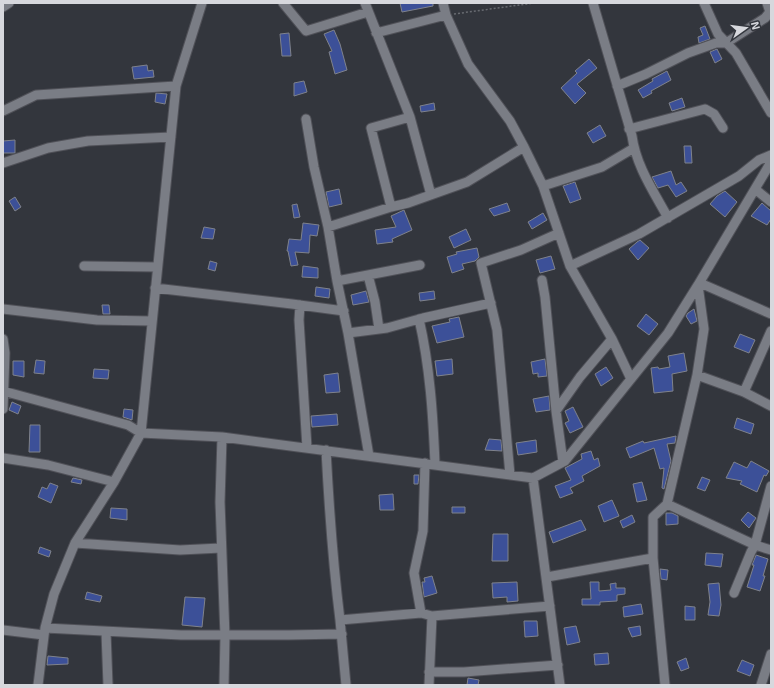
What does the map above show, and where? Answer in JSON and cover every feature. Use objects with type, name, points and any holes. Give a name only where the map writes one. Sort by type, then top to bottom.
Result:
[{"type":"street","points":[[3,7],[8,3]]},
{"type":"street","points":[[38,685],[45,632],[54,594],[75,543],[114,482],[141,433],[176,86],[202,3]]},
{"type":"street","points":[[283,3],[306,31],[368,12]]},
{"type":"street","points":[[364,3],[410,117],[431,195]]},
{"type":"street","points":[[443,3],[446,15],[468,64],[510,121],[524,147],[543,186],[570,266],[612,339],[631,379]]},
{"type":"street","points":[[593,3],[640,168],[668,218]]},
{"type":"street","points":[[704,3],[718,34],[736,53],[771,113]]},
{"type":"street","points":[[617,86],[646,74],[688,53],[716,43],[726,43],[765,18],[770,12],[767,3]]},
{"type":"street","points":[[376,33],[446,15]]},
{"type":"street","points":[[3,111],[36,95],[176,86]]},
{"type":"street","points":[[630,130],[705,109],[714,114],[723,128]]},
{"type":"street","points":[[391,207],[371,128],[410,117]]},
{"type":"street","points":[[306,119],[314,167],[328,227],[337,281],[344,311],[369,456]]},
{"type":"street","points":[[3,162],[48,148],[88,141],[171,137]]},
{"type":"street","points":[[328,227],[408,203],[466,182],[524,147]]},
{"type":"street","points":[[543,186],[602,167],[634,148]]},
{"type":"street","points":[[570,266],[639,234],[668,218],[739,176],[760,160],[771,155]]},
{"type":"street","points":[[3,391],[128,425],[141,433],[222,437],[533,478],[563,462],[668,333],[699,284],[771,162]]},
{"type":"street","points":[[755,189],[771,202]]},
{"type":"street","points":[[510,475],[496,330],[481,262],[521,250],[559,233]]},
{"type":"street","points":[[337,281],[420,265]]},
{"type":"street","points":[[84,266],[157,267]]},
{"type":"street","points":[[368,275],[375,302],[379,329]]},
{"type":"street","points":[[542,280],[563,462]]},
{"type":"street","points":[[699,284],[771,314]]},
{"type":"street","points":[[665,685],[653,558],[653,517],[667,504],[696,375],[704,329],[699,284]]},
{"type":"street","points":[[155,288],[344,311]]},
{"type":"street","points":[[348,333],[388,328],[419,319],[491,303]]},
{"type":"street","points":[[300,305],[299,320],[307,448]]},
{"type":"street","points":[[3,309],[82,318],[152,322]]},
{"type":"street","points":[[419,319],[426,349],[430,385],[435,464]]},
{"type":"street","points":[[744,392],[771,331]]},
{"type":"street","points":[[3,339],[5,353],[3,409]]},
{"type":"street","points":[[556,411],[580,377],[612,339]]},
{"type":"street","points":[[696,375],[744,392],[771,406]]},
{"type":"street","points":[[222,437],[221,548],[225,636],[224,685]]},
{"type":"street","points":[[326,450],[334,578],[342,634],[346,685]]},
{"type":"street","points":[[3,458],[48,465],[114,482]]},
{"type":"street","points":[[421,613],[414,573],[423,530],[424,463]]},
{"type":"street","points":[[533,478],[560,685]]},
{"type":"street","points":[[734,593],[755,545],[771,486]]},
{"type":"street","points":[[667,504],[755,545],[771,550]]},
{"type":"street","points":[[75,543],[180,550],[221,548]]},
{"type":"street","points":[[547,577],[653,558]]},
{"type":"street","points":[[340,620],[421,613],[432,616],[550,606]]},
{"type":"street","points":[[429,685],[432,616]]},
{"type":"street","points":[[3,630],[106,632],[180,636],[342,634]]},
{"type":"street","points":[[106,632],[108,685]]},
{"type":"street","points":[[761,685],[771,654]]},
{"type":"street","points":[[429,672],[464,672],[558,665]]},
{"type":"path","points":[[446,15],[534,3]]},
{"type":"building","points":[[400,3],[433,3],[433,6],[402,12]]},
{"type":"building","points":[[705,26],[710,39],[699,43],[698,37],[703,35],[700,28]]},
{"type":"building","points":[[334,30],[340,44],[347,70],[335,74],[329,52],[332,51],[324,34]]},
{"type":"building","points":[[289,33],[291,56],[282,56],[280,34]]},
{"type":"building","points":[[717,49],[722,59],[715,63],[710,52]]},
{"type":"building","points":[[589,59],[597,68],[577,84],[586,93],[575,104],[561,88],[577,73],[575,71]]},
{"type":"building","points":[[147,65],[148,71],[153,70],[154,77],[134,79],[132,67]]},
{"type":"building","points":[[667,71],[671,80],[651,91],[652,93],[643,98],[638,90],[653,81],[652,79]]},
{"type":"building","points":[[304,81],[307,92],[294,96],[294,83]]},
{"type":"building","points":[[156,93],[167,94],[165,104],[155,102]]},
{"type":"building","points":[[682,98],[685,107],[672,111],[669,103]]},
{"type":"building","points":[[434,103],[435,110],[421,112],[420,106]]},
{"type":"building","points":[[600,125],[606,136],[593,143],[587,133]]},
{"type":"building","points":[[15,140],[15,153],[3,153],[3,141]]},
{"type":"building","points":[[684,146],[691,146],[692,163],[685,163]]},
{"type":"building","points":[[671,171],[676,185],[681,182],[687,191],[676,197],[668,185],[658,188],[652,177]]},
{"type":"building","points":[[575,182],[581,199],[570,203],[563,186]]},
{"type":"building","points":[[339,189],[342,204],[329,207],[326,192]]},
{"type":"building","points":[[725,191],[737,202],[725,217],[710,204],[717,196]]},
{"type":"building","points":[[15,197],[21,207],[15,211],[9,201]]},
{"type":"building","points":[[507,203],[510,211],[494,216],[489,209]]},
{"type":"building","points":[[762,203],[771,211],[771,219],[767,225],[751,216]]},
{"type":"building","points":[[297,204],[300,217],[294,218],[292,205]]},
{"type":"building","points":[[404,210],[412,230],[392,239],[393,242],[377,244],[375,230],[396,227],[391,216]]},
{"type":"building","points":[[543,213],[547,220],[532,229],[528,222]]},
{"type":"building","points":[[303,223],[319,225],[317,236],[310,235],[309,253],[295,252],[298,265],[291,266],[287,251],[289,239],[301,240]]},
{"type":"building","points":[[204,227],[215,229],[213,239],[201,238]]},
{"type":"building","points":[[466,229],[471,240],[454,248],[449,237]]},
{"type":"building","points":[[640,240],[649,248],[638,260],[629,249]]},
{"type":"building","points":[[477,248],[479,257],[475,261],[462,264],[464,269],[452,273],[447,257],[457,254],[456,252]]},
{"type":"building","points":[[551,256],[555,269],[540,273],[536,260]]},
{"type":"building","points":[[210,261],[217,263],[215,271],[208,269]]},
{"type":"building","points":[[303,266],[318,268],[318,278],[302,277]]},
{"type":"building","points":[[316,287],[330,289],[329,298],[315,296]]},
{"type":"building","points":[[366,291],[369,302],[353,305],[351,295]]},
{"type":"building","points":[[434,291],[435,299],[420,301],[419,293]]},
{"type":"building","points":[[102,305],[109,305],[110,314],[103,314]]},
{"type":"building","points":[[694,309],[697,321],[691,324],[686,316]]},
{"type":"building","points":[[646,314],[658,324],[649,335],[637,326]]},
{"type":"building","points":[[459,317],[464,337],[437,343],[432,326],[450,322],[449,319]]},
{"type":"building","points":[[740,334],[755,340],[749,353],[734,347]]},
{"type":"building","points":[[684,353],[687,371],[672,374],[673,391],[654,393],[651,368],[658,367],[659,369],[670,367],[668,356]]},
{"type":"building","points":[[452,359],[453,374],[437,376],[435,361]]},
{"type":"building","points":[[545,359],[547,376],[538,377],[538,373],[533,374],[531,362]]},
{"type":"building","points":[[36,360],[45,361],[44,374],[34,373]]},
{"type":"building","points":[[13,361],[24,361],[24,377],[13,375]]},
{"type":"building","points":[[606,367],[613,378],[601,386],[595,374]]},
{"type":"building","points":[[94,369],[109,370],[108,379],[93,378]]},
{"type":"building","points":[[338,373],[340,392],[326,393],[324,375]]},
{"type":"building","points":[[549,396],[550,410],[536,412],[533,399]]},
{"type":"building","points":[[12,402],[21,406],[18,414],[9,410]]},
{"type":"building","points":[[573,407],[583,427],[570,433],[565,423],[569,421],[565,411]]},
{"type":"building","points":[[124,409],[133,410],[132,420],[123,417]]},
{"type":"building","points":[[337,414],[338,425],[312,427],[311,416]]},
{"type":"building","points":[[737,418],[754,424],[751,434],[734,428]]},
{"type":"building","points":[[30,425],[40,425],[40,452],[29,452]]},
{"type":"building","points":[[676,436],[675,443],[667,444],[671,461],[664,489],[662,488],[664,468],[660,469],[654,448],[630,458],[626,448],[643,441],[644,443]]},
{"type":"building","points":[[489,439],[501,440],[502,451],[485,450]]},
{"type":"building","points":[[536,440],[537,452],[518,455],[516,443]]},
{"type":"building","points":[[591,451],[594,460],[598,458],[600,466],[582,476],[584,481],[570,488],[573,493],[560,498],[555,486],[571,480],[565,468],[582,459],[581,454]]},
{"type":"building","points":[[751,461],[769,471],[766,476],[764,475],[757,492],[740,484],[742,481],[726,478],[734,462],[747,468]]},
{"type":"building","points":[[414,475],[419,475],[418,484],[414,484]]},
{"type":"building","points":[[702,477],[710,480],[705,491],[697,488]]},
{"type":"building","points":[[73,478],[82,480],[81,484],[71,482]]},
{"type":"building","points":[[642,482],[647,500],[637,502],[633,484]]},
{"type":"building","points":[[50,483],[58,486],[51,503],[38,497],[42,487],[47,489]]},
{"type":"building","points":[[393,494],[394,510],[380,510],[379,495]]},
{"type":"building","points":[[612,500],[619,516],[604,522],[598,506]]},
{"type":"building","points":[[452,507],[465,507],[465,513],[452,513]]},
{"type":"building","points":[[111,508],[127,509],[127,520],[110,518]]},
{"type":"building","points":[[748,512],[756,518],[749,528],[741,520]]},
{"type":"building","points":[[666,513],[672,513],[678,516],[678,524],[666,525]]},
{"type":"building","points":[[632,515],[635,522],[623,528],[620,521]]},
{"type":"building","points":[[581,520],[586,530],[553,543],[549,532]]},
{"type":"building","points":[[493,534],[508,534],[508,561],[492,561]]},
{"type":"building","points":[[40,547],[51,551],[49,557],[38,553]]},
{"type":"building","points":[[706,553],[723,554],[721,567],[705,565]]},
{"type":"building","points":[[756,555],[768,559],[763,576],[765,576],[760,591],[747,587]]},
{"type":"building","points":[[660,569],[668,570],[667,580],[661,579]]},
{"type":"building","points":[[432,576],[437,593],[424,597],[422,582],[425,582],[424,578]]},
{"type":"building","points":[[517,582],[518,601],[507,602],[507,597],[493,598],[492,583]]},
{"type":"building","points":[[590,582],[599,582],[599,591],[611,590],[610,584],[616,583],[616,588],[625,588],[625,594],[617,595],[617,601],[600,602],[600,605],[582,605],[582,599],[591,599]]},
{"type":"building","points":[[719,583],[721,605],[719,616],[708,615],[710,602],[708,584]]},
{"type":"building","points":[[87,592],[102,596],[100,602],[85,599]]},
{"type":"building","points":[[185,597],[205,598],[202,627],[182,625]]},
{"type":"building","points":[[641,604],[643,614],[624,617],[623,607]]},
{"type":"building","points":[[685,606],[695,607],[695,620],[685,620]]},
{"type":"building","points":[[524,621],[537,621],[538,636],[525,637]]},
{"type":"building","points":[[576,626],[580,642],[567,645],[564,628]]},
{"type":"building","points":[[640,626],[641,635],[632,637],[628,628]]},
{"type":"building","points":[[608,653],[609,664],[595,665],[594,654]]},
{"type":"building","points":[[48,656],[68,658],[68,664],[47,665]]},
{"type":"building","points":[[686,658],[689,668],[681,671],[677,662]]},
{"type":"building","points":[[742,660],[754,665],[750,676],[737,671]]},
{"type":"building","points":[[468,678],[479,680],[478,685],[467,685]]}]
